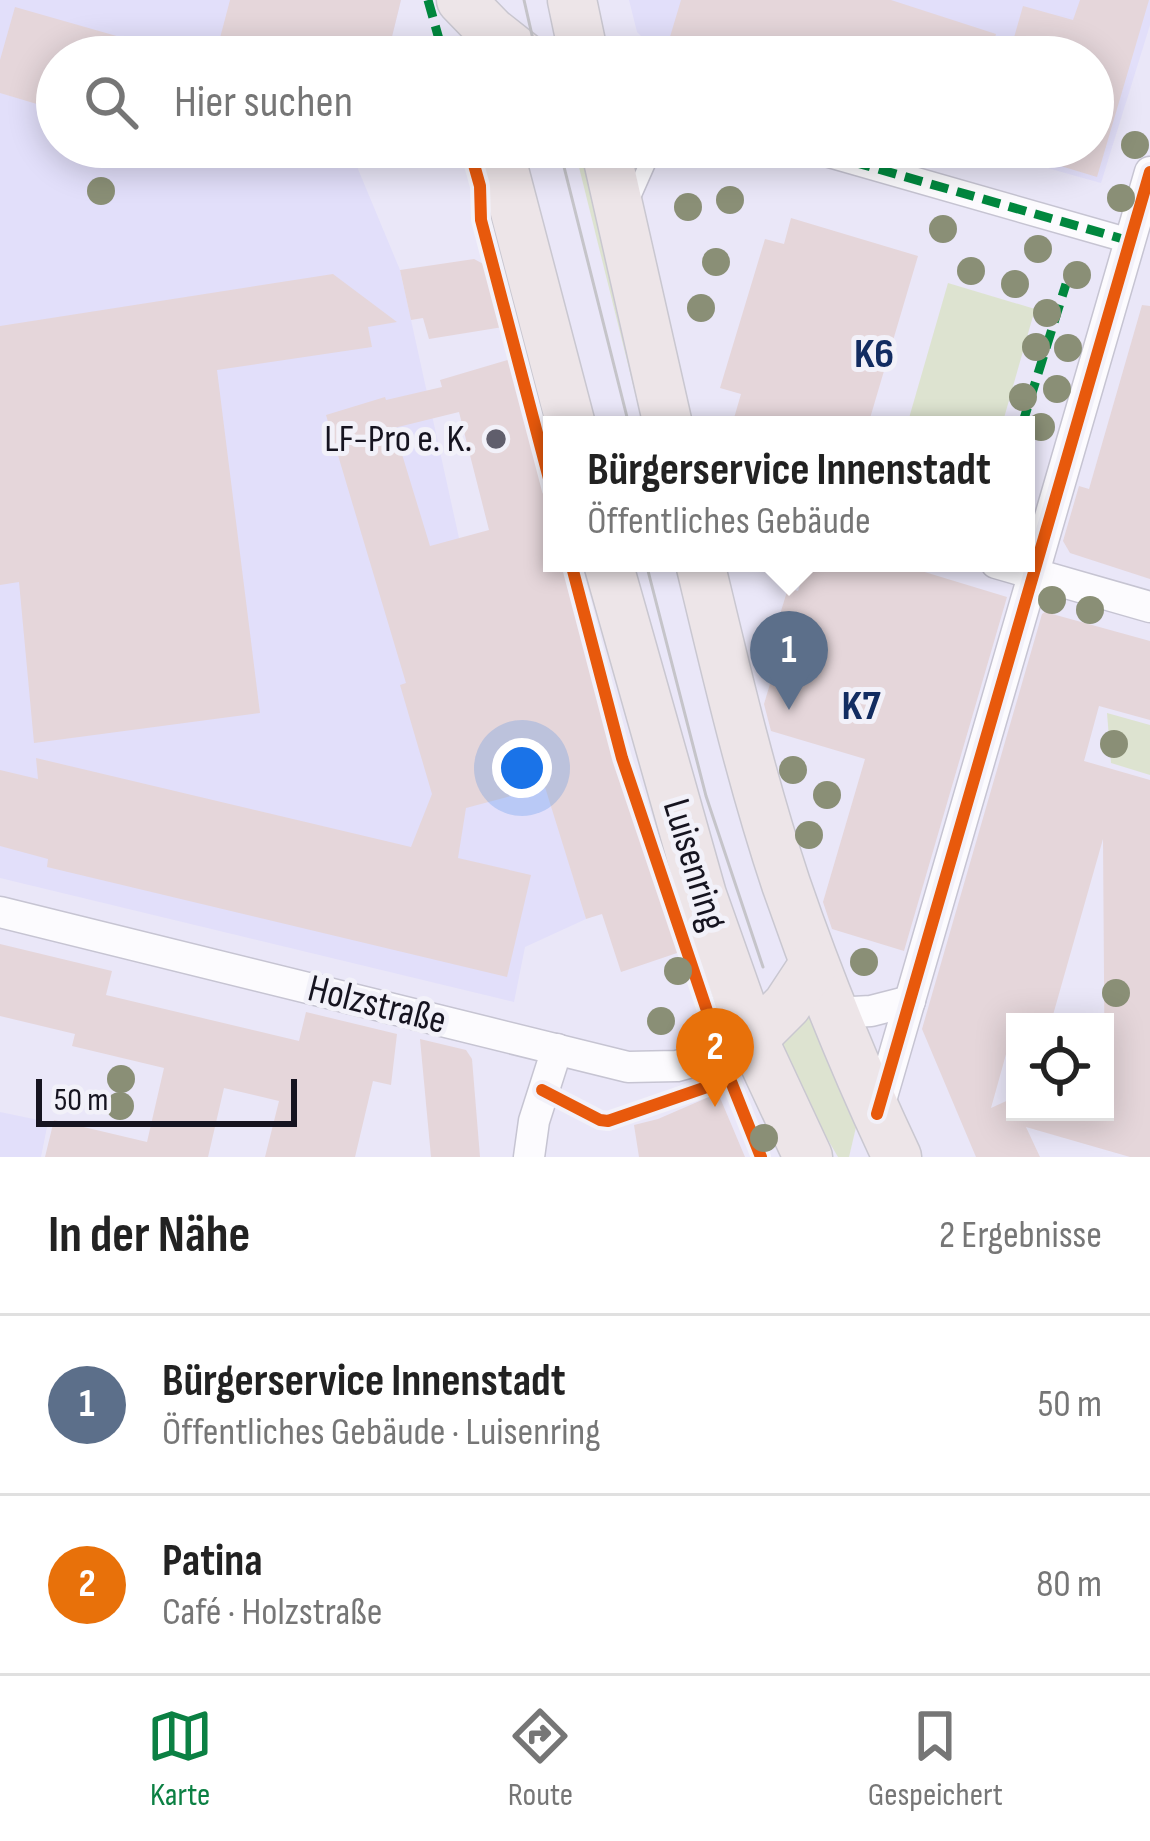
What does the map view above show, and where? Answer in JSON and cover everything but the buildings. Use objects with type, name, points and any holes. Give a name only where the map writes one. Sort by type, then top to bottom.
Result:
[{"type":"main road","points":[[461,0],[470,36]]},
{"type":"main road","points":[[461,0],[497,36]]},
{"type":"main road","points":[[504,168],[569,416]]},
{"type":"main road","points":[[609,168],[666,416]]},
{"type":"main road","name":"Luisenring","points":[[610,572],[702,895],[753,1039],[808,1157]]},
{"type":"main road","points":[[702,572],[758,794],[880,1143]]},
{"type":"main road","points":[[753,1039],[787,1004],[814,964]]},
{"type":"street","points":[[874,168],[1140,244]]},
{"type":"street","points":[[1035,570],[1140,244],[1150,172]]},
{"type":"street","points":[[1030,572],[1150,607]]},
{"type":"street","points":[[880,1143],[910,1001],[1034,573]]},
{"type":"street","name":"Holzstraße","points":[[0,911],[628,1067],[677,1066],[753,1039]]},
{"type":"street","points":[[834,1013],[872,1011],[910,1001]]},
{"type":"street","points":[[529,1157],[534,1120],[557,1049]]},
{"type":"lane","points":[[622,222],[646,168]]},
{"type":"shaded area","points":[[0,0],[401,0],[392,36],[36,36],[36,168],[358,168],[400,270],[459,538],[495,670],[510,668],[586,919],[525,947],[514,1002],[0,878]]},
{"type":"shaded area","points":[[629,0],[1150,0],[1150,25],[1114,141],[1114,36],[641,36]]},
{"type":"shaded area","points":[[1047,168],[1106,168],[1101,183]]},
{"type":"shaded area","points":[[0,1112],[48,1122],[41,1157],[0,1157]]},
{"type":"green space","points":[[579,168],[592,168],[650,416],[641,416]]},
{"type":"green space","points":[[948,283],[1035,309],[1005,416],[910,416]]},
{"type":"green space","points":[[1107,713],[1150,725],[1150,775],[1111,763]]},
{"type":"green space","points":[[808,1010],[857,1123],[849,1157],[838,1157],[779,1045]]},
{"type":"tram line","points":[[524,0],[532,36]]},
{"type":"tram line","points":[[564,168],[627,416]]},
{"type":"tram line","points":[[648,572],[706,796],[763,967]]},
{"type":"marked path","points":[[428,0],[438,36]]},
{"type":"marked path","points":[[874,168],[1130,241]]},
{"type":"marked path","points":[[1025,416],[1066,284]]},
{"type":"cycle path","points":[[475,168],[481,220],[543,456]]},
{"type":"cycle path","points":[[1035,569],[1150,172]]},
{"type":"cycle path","points":[[573,572],[622,758],[730,1079],[761,1157]]},
{"type":"cycle path","points":[[877,1114],[1034,572]]},
{"type":"cycle path","points":[[542,1090],[608,1121],[730,1079]]},
{"type":"place","name":"LF-Pro e. K.","points":[[496,439]]},
{"type":"place","name":"Bürgerservice Innenstadt","points":[[789,710]]},
{"type":"place","name":"Patina","points":[[715,1107]]},
{"type":"district","name":"K6","points":[[874,354]]},
{"type":"district","name":"K7","points":[[861,706]]}]
